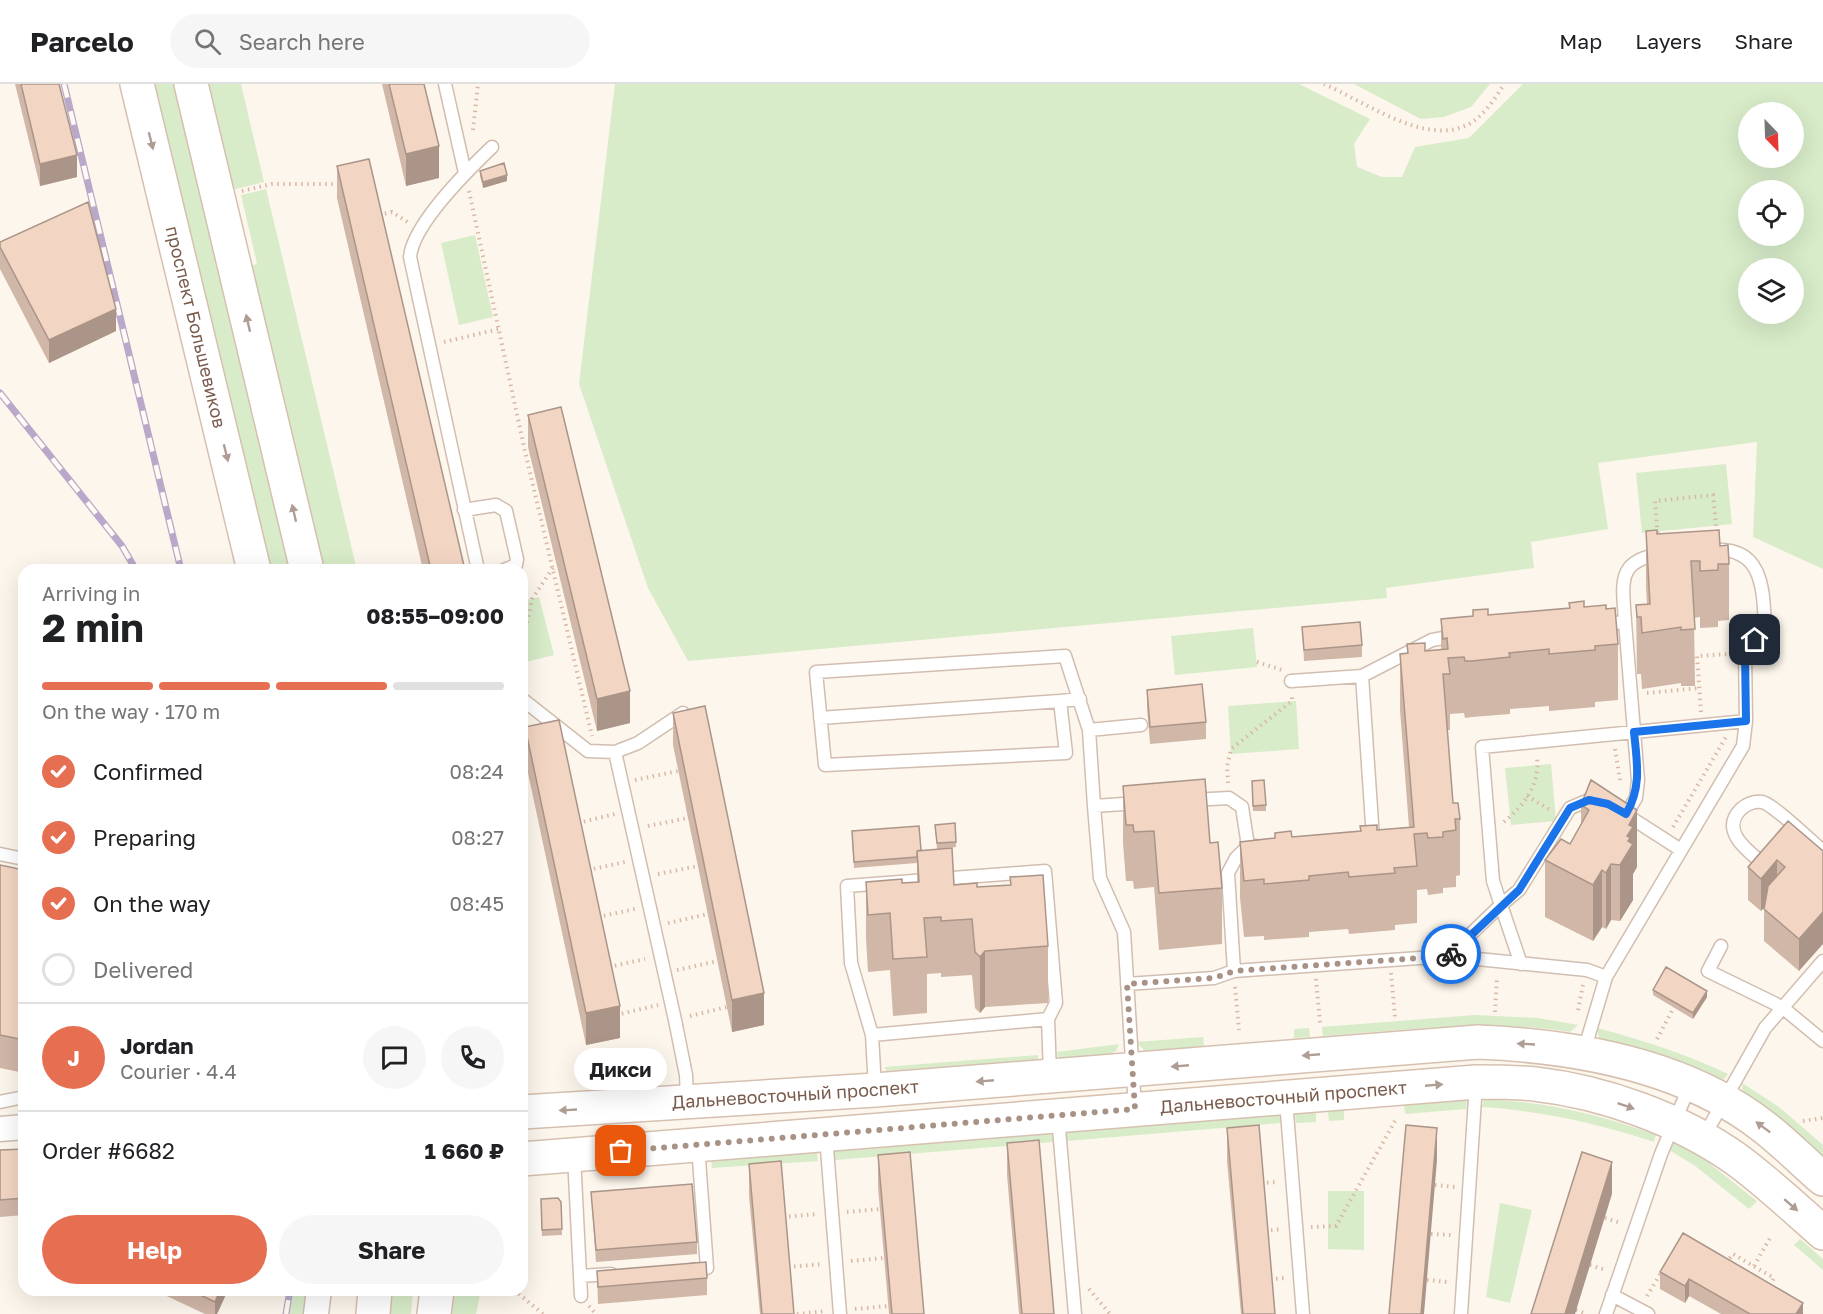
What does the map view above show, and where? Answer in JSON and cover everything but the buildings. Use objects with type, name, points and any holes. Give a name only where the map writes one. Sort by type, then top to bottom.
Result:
[{"type":"street","name":"проспект Большевиков","points":[[137,84],[253,564]]},
{"type":"street","points":[[191,84],[306,564]]},
{"type":"street","name":"Дальневосточный проспект","points":[[528,1112],[875,1090],[1478,1042],[1535,1045],[1584,1053],[1636,1066],[1690,1085],[1763,1126],[1823,1179]]},
{"type":"street","name":"Дальневосточный проспект","points":[[528,1159],[1476,1082],[1534,1084],[1575,1091],[1672,1123],[1703,1138],[1737,1160],[1823,1233]]},
{"type":"street","points":[[0,1129],[18,1128]]},
{"type":"street","points":[[316,1314],[318,1296]]},
{"type":"street","points":[[373,1314],[374,1296]]},
{"type":"street","points":[[434,1314],[436,1296]]},
{"type":"lane","points":[[445,84],[465,173]]},
{"type":"lane","points":[[477,564],[410,257],[411,245],[419,230],[465,173],[492,147]]},
{"type":"lane","points":[[464,510],[496,505],[506,511],[516,564]]},
{"type":"lane","points":[[1584,1053],[1606,978],[1743,746],[1741,721],[1745,653],[1765,627],[1763,584],[1755,566],[1741,555],[1718,550],[1695,552]]},
{"type":"lane","points":[[1617,809],[1636,798],[1638,780],[1623,582],[1627,568],[1642,558],[1671,554]]},
{"type":"lane","points":[[1591,625],[1625,622]]},
{"type":"lane","points":[[1291,681],[1362,676],[1432,640],[1466,635]]},
{"type":"lane","points":[[1060,701],[1066,753],[825,765],[816,672],[1065,656],[1089,730],[1100,878],[1124,932],[1135,1109]]},
{"type":"lane","points":[[1361,839],[1372,838],[1362,676]]},
{"type":"lane","points":[[820,718],[1080,699]]},
{"type":"lane","points":[[528,704],[588,751],[615,752],[638,743],[683,713]]},
{"type":"lane","points":[[1521,964],[1493,881],[1482,747],[1741,721]]},
{"type":"lane","points":[[1089,730],[1141,725]]},
{"type":"lane","points":[[615,752],[675,1020],[686,1075],[687,1101]]},
{"type":"lane","points":[[1173,801],[1229,798],[1242,807],[1248,846]]},
{"type":"lane","points":[[1448,956],[1519,890],[1570,808],[1589,800],[1617,809],[1681,850]]},
{"type":"lane","points":[[1094,806],[1150,802]]},
{"type":"lane","points":[[1767,867],[1740,844],[1734,834],[1733,823],[1736,816],[1751,802],[1764,802],[1823,851]]},
{"type":"lane","points":[[1234,971],[1228,873],[1236,858],[1248,846],[1271,845]]},
{"type":"lane","points":[[0,854],[18,858]]},
{"type":"lane","points":[[875,1090],[872,1035],[851,963],[847,886],[1045,871],[1056,1003],[1048,1019],[1050,1075]]},
{"type":"lane","points":[[1721,946],[1708,971],[1782,1007],[1823,1041]]},
{"type":"lane","points":[[1127,984],[1214,978],[1234,971],[1448,956],[1587,970],[1606,978]]},
{"type":"lane","points":[[1703,1138],[1765,1028],[1823,962]]},
{"type":"lane","points":[[872,1035],[1048,1019]]},
{"type":"lane","points":[[1461,1314],[1476,1082]]},
{"type":"lane","points":[[1606,1314],[1672,1123],[1690,1085]]},
{"type":"lane","points":[[1286,1097],[1303,1314]]},
{"type":"lane","points":[[0,1102],[18,1098]]},
{"type":"lane","points":[[1058,1116],[1075,1314]]},
{"type":"lane","points":[[826,1134],[840,1314]]},
{"type":"lane","points":[[677,1270],[707,1269],[698,1145]]},
{"type":"lane","points":[[574,1155],[581,1296]]},
{"type":"lane","points":[[581,1276],[619,1274]]},
{"type":"lane","points":[[1612,1295],[1644,1312]]},
{"type":"path","points":[[1324,84],[1411,126],[1433,132],[1452,131],[1469,124],[1483,113],[1504,84]]},
{"type":"path","points":[[465,173],[553,567],[593,732],[588,751]]},
{"type":"path","points":[[272,184],[350,184]]},
{"type":"path","points":[[376,204],[377,215],[392,212],[419,230]]},
{"type":"path","points":[[429,346],[499,330]]},
{"type":"path","points":[[1658,531],[1655,501],[1713,495],[1716,526]]},
{"type":"path","points":[[528,618],[532,599],[553,567]]},
{"type":"path","points":[[1702,725],[1697,656],[1745,653]]},
{"type":"path","points":[[1257,662],[1290,673],[1291,681]]},
{"type":"path","points":[[1631,694],[1700,688]]},
{"type":"path","points":[[1229,798],[1227,767],[1231,749],[1292,701]]},
{"type":"path","points":[[1666,840],[1741,721]]},
{"type":"path","points":[[1612,734],[1617,809]]},
{"type":"path","points":[[1489,834],[1523,805],[1538,771],[1535,742]]},
{"type":"path","points":[[622,783],[678,771]]},
{"type":"path","points":[[1527,796],[1564,818]]},
{"type":"path","points":[[574,824],[629,811]]},
{"type":"path","points":[[633,830],[688,818]]},
{"type":"path","points":[[585,871],[639,859]]},
{"type":"path","points":[[643,877],[698,866]]},
{"type":"path","points":[[594,918],[650,906]]},
{"type":"path","points":[[654,926],[708,914]]},
{"type":"path","points":[[605,968],[661,955]]},
{"type":"path","points":[[664,973],[718,961]]},
{"type":"path","points":[[1390,961],[1395,1017]]},
{"type":"path","points":[[1494,1012],[1498,962]]},
{"type":"path","points":[[1316,966],[1320,1023]]},
{"type":"path","points":[[1575,1019],[1587,970]]},
{"type":"path","points":[[1234,971],[1239,1030]]},
{"type":"path","points":[[615,1015],[671,1003]]},
{"type":"path","points":[[675,1020],[727,1007]]},
{"type":"path","points":[[1657,1039],[1674,1007]]},
{"type":"path","points":[[1803,1122],[1823,1118]]},
{"type":"path","points":[[1296,1228],[1336,1226],[1395,1121]]},
{"type":"path","points":[[1754,1266],[1770,1238]]},
{"type":"path","points":[[1716,1260],[1725,1265],[1733,1254],[1774,1278],[1767,1291]]},
{"type":"path","points":[[1644,1312],[1663,1269]]},
{"type":"path","points":[[521,1296],[543,1314]]},
{"type":"path","points":[[1576,1310],[1587,1314]]},
{"type":"green space","points":[[151,84],[179,84],[294,564],[268,564]]},
{"type":"green space","points":[[203,84],[241,84],[264,182],[228,191]]},
{"type":"green space","points":[[615,84],[1299,84],[1370,119],[1354,144],[1357,167],[1382,177],[1402,177],[1415,147],[1469,138],[1523,84],[1823,84],[1823,569],[1753,537],[1757,442],[1598,463],[1608,529],[1531,542],[1534,568],[1386,588],[1387,598],[688,661],[648,588],[579,384]]},
{"type":"green space","points":[[1354,84],[1490,84],[1471,107],[1444,117],[1421,119]]},
{"type":"green space","points":[[266,189],[356,564],[320,564],[249,266],[257,264],[241,195]]},
{"type":"green space","points":[[475,235],[493,317],[459,325],[441,243]]},
{"type":"green space","points":[[1726,464],[1732,524],[1642,533],[1636,473]]},
{"type":"green space","points":[[539,597],[554,655],[528,662],[528,600]]},
{"type":"green space","points":[[1253,628],[1257,667],[1175,675],[1171,636]]},
{"type":"green space","points":[[1296,701],[1299,749],[1231,754],[1228,706]]},
{"type":"green space","points":[[1551,764],[1556,821],[1511,825],[1505,768]]},
{"type":"green space","points":[[1475,1015],[1538,1018],[1578,1025],[1570,1032],[1539,1028],[1478,1026],[1323,1036],[1322,1027]]},
{"type":"green space","points":[[1309,1028],[1310,1037],[1294,1038],[1294,1029]]},
{"type":"green space","points":[[1597,1028],[1664,1048],[1728,1074],[1721,1083],[1641,1051],[1599,1038]]},
{"type":"green space","points":[[1203,1037],[1204,1046],[1145,1051],[1136,1042]]},
{"type":"green space","points":[[1119,1044],[1116,1051],[1110,1054],[1058,1058],[1057,1052]]},
{"type":"green space","points":[[1038,1055],[1038,1060],[887,1071],[884,1067]]},
{"type":"green space","points":[[1742,1083],[1779,1107],[1823,1145],[1823,1159],[1743,1096]]},
{"type":"green space","points":[[1484,1099],[1572,1110],[1656,1135],[1654,1142],[1569,1119],[1526,1111],[1482,1107]]},
{"type":"green space","points":[[1467,1100],[1466,1109],[1405,1114],[1404,1105]]},
{"type":"green space","points":[[1344,1110],[1344,1120],[1329,1121],[1328,1111]]},
{"type":"green space","points":[[1316,1112],[1316,1122],[1296,1123],[1295,1114]]},
{"type":"green space","points":[[1280,1115],[1280,1123],[1067,1141],[1066,1132]]},
{"type":"green space","points":[[1052,1133],[1053,1142],[835,1160],[834,1151]]},
{"type":"green space","points":[[1672,1141],[1700,1156],[1757,1201],[1749,1209],[1694,1165],[1669,1150]]},
{"type":"green space","points":[[817,1152],[818,1161],[712,1168],[711,1160]]},
{"type":"green space","points":[[1328,1191],[1364,1191],[1364,1250],[1328,1249]]},
{"type":"green space","points":[[1500,1203],[1532,1210],[1510,1303],[1486,1297]]},
{"type":"green space","points":[[1800,1239],[1823,1259],[1823,1270],[1794,1245]]},
{"type":"green space","points":[[292,1296],[309,1296],[305,1314],[289,1314]]},
{"type":"green space","points":[[386,1296],[412,1296],[411,1314],[384,1314]]},
{"type":"green space","points":[[454,1296],[480,1296],[476,1314],[452,1314]]},
{"type":"railway","points":[[64,84],[180,564]]},
{"type":"railway","points":[[0,393],[122,546],[132,564]]},
{"type":"railway","points":[[286,1314],[289,1296]]},
{"type":"way so far","points":[[621,1151],[951,1126],[1135,1109],[1127,984],[1214,978],[1234,971],[1451,954]]},
{"type":"place","name":"Дикси","points":[[621,1151]]},
{"type":"route","points":[[1451,954],[1519,890],[1570,808],[1589,800],[1608,804],[1626,814],[1636,798],[1638,780],[1634,732],[1746,721],[1745,653],[1755,640]]}]
